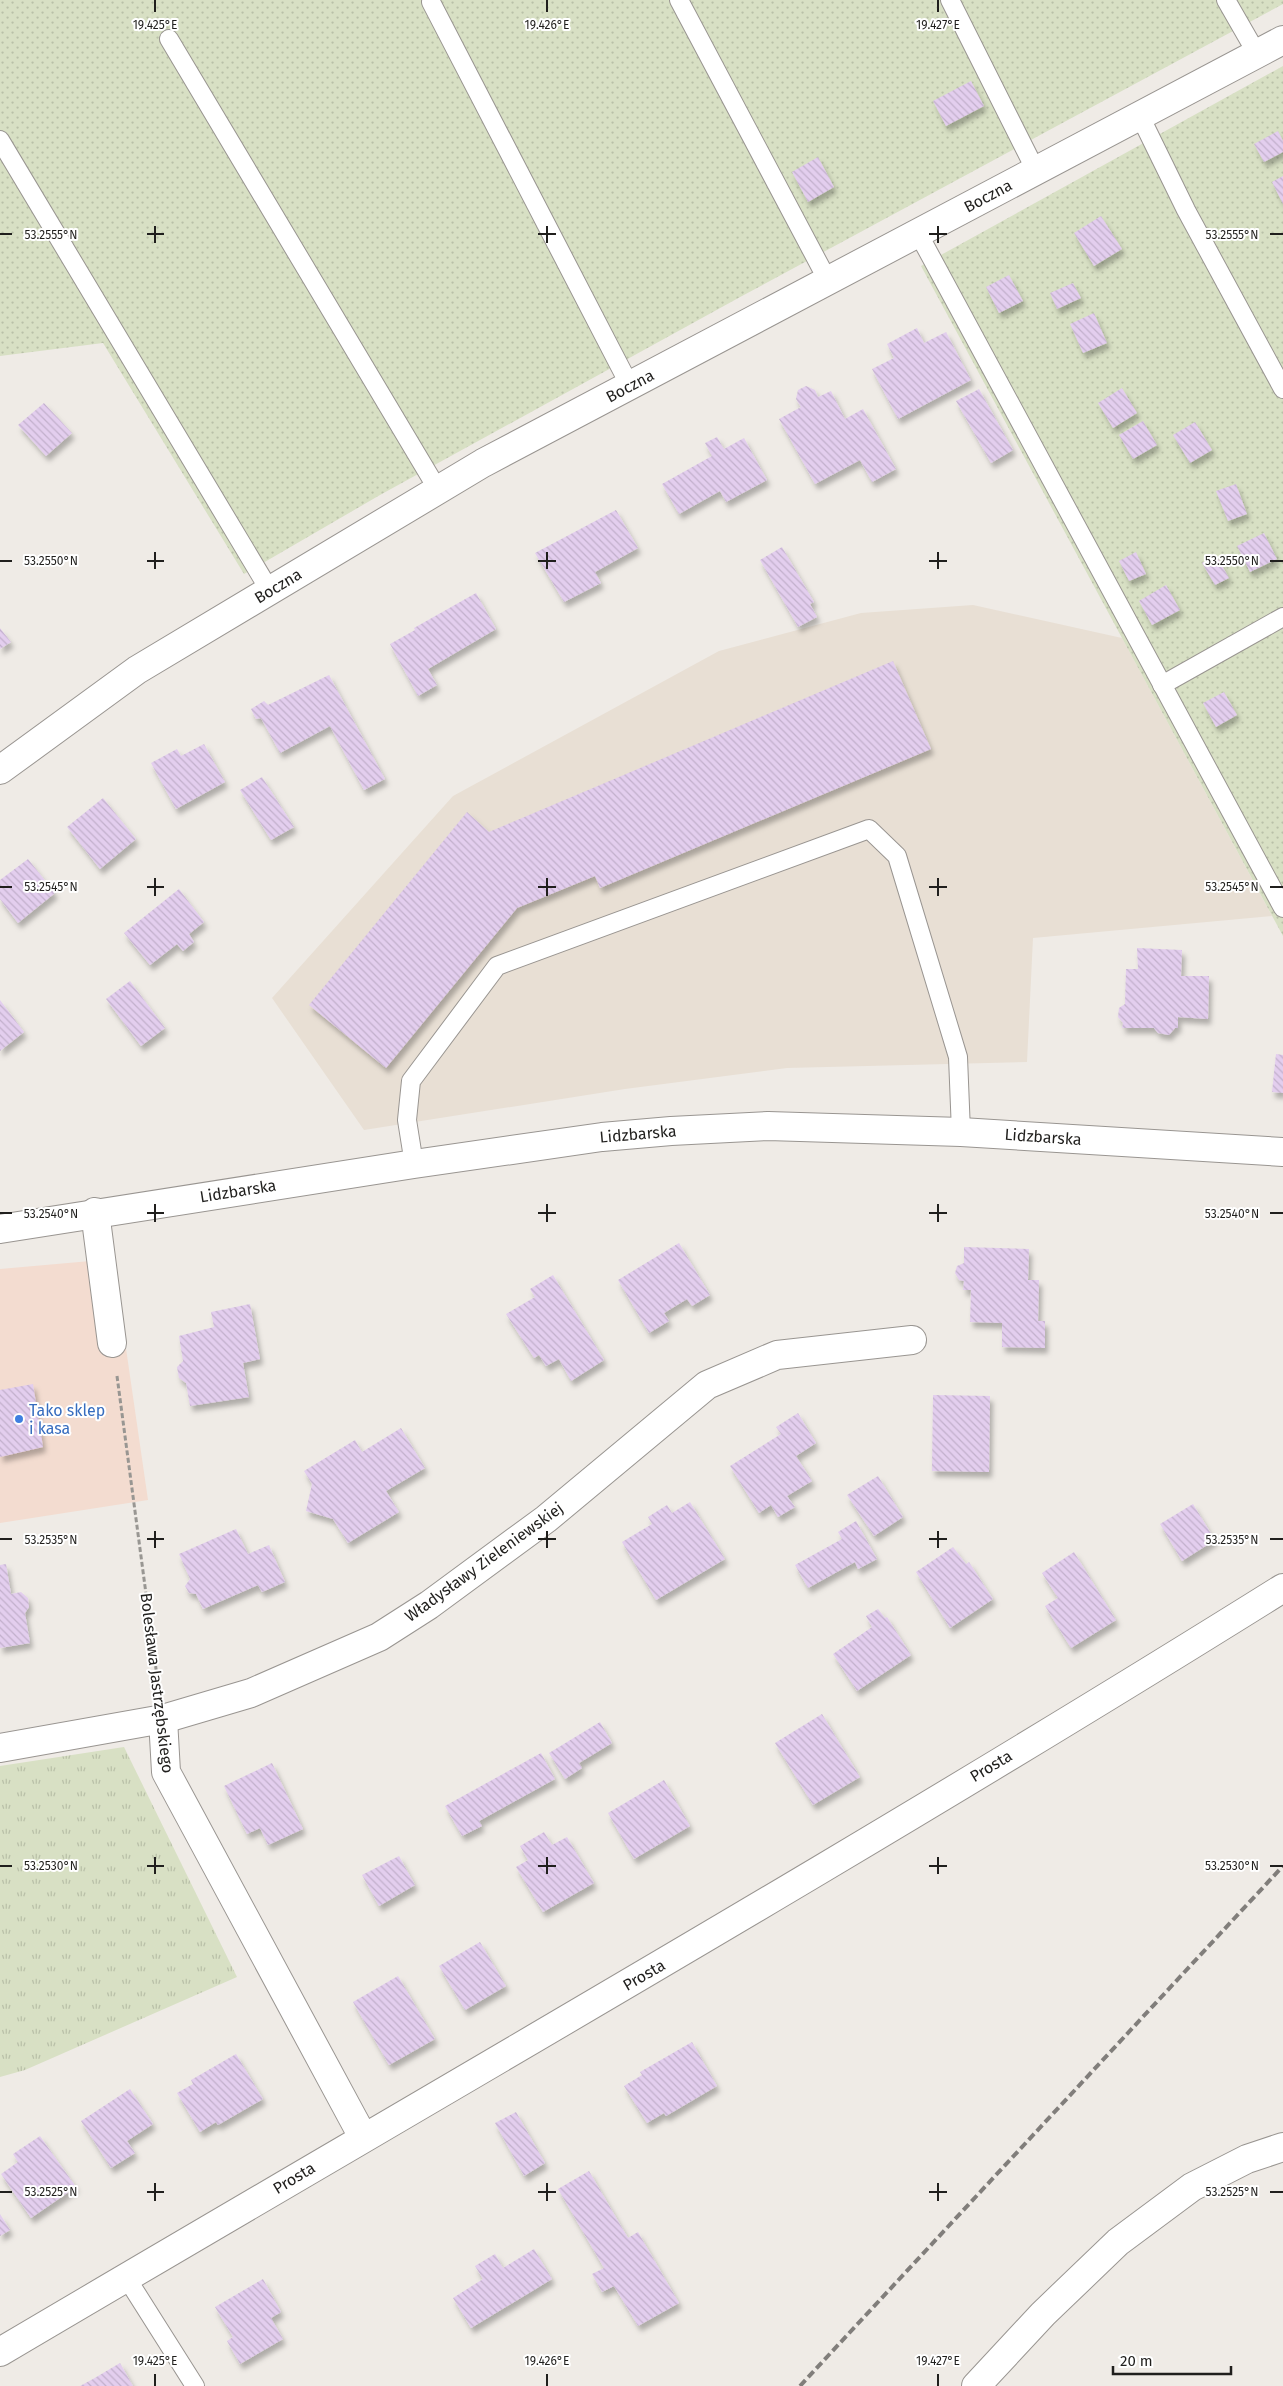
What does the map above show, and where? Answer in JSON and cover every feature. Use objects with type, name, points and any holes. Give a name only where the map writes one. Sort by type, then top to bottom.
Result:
[{"type":"street","name":"Boczna","points":[[0,770],[137,670],[483,463],[1283,40]]},
{"type":"street","name":"Lidzbarska","points":[[0,1229],[95,1212],[414,1164],[602,1137],[671,1131],[768,1126],[961,1132],[1283,1152]]},
{"type":"street","points":[[95,1212],[112,1343]]},
{"type":"street","name":"Władysławy Zieleniewskiej","points":[[0,1748],[162,1719],[251,1693],[379,1637],[429,1605],[546,1518],[707,1385],[776,1355],[912,1340]]},
{"type":"street","name":"Prosta","points":[[0,2352],[363,2137],[666,1962],[1283,1588]]},
{"type":"street","name":"Bolesława Jastrzębskiego","points":[[162,1719],[166,1772],[363,2137]]},
{"type":"street","points":[[976,2386],[1043,2314],[1118,2242],[1192,2187],[1247,2159],[1283,2147]]},
{"type":"lane","points":[[679,0],[828,281]]},
{"type":"lane","points":[[950,0],[1036,171]]},
{"type":"lane","points":[[1226,0],[1257,54]]},
{"type":"lane","points":[[431,2],[630,386]]},
{"type":"lane","points":[[169,39],[438,490]]},
{"type":"lane","points":[[1140,116],[1186,210],[1283,389]]},
{"type":"lane","points":[[0,140],[270,591]]},
{"type":"lane","points":[[918,233],[1283,908]]},
{"type":"lane","points":[[1162,685],[1283,617]]},
{"type":"lane","points":[[414,1164],[407,1120],[411,1081],[497,966],[869,829],[898,856],[958,1056],[961,1132]]},
{"type":"lane","points":[[126,2278],[195,2386]]},
{"type":"path","name":"Bolesława Jastrzębskiego","points":[[112,1343],[162,1719]]},
{"type":"shaded area","points":[[973,605],[1122,638],[1272,916],[1033,938],[1027,1062],[787,1068],[625,1089],[364,1130],[272,998],[453,796],[719,651],[861,613]]},
{"type":"shaded area","points":[[113,1259],[148,1500],[0,1523],[0,1269]]},
{"type":"green space","points":[[0,0],[1283,0],[1283,4],[742,296],[380,495],[244,574],[103,343],[0,356]]},
{"type":"green space","points":[[1283,66],[1283,936],[921,266]]},
{"type":"green space","points":[[124,1747],[237,1977],[25,2070],[0,2077],[0,1766]]},
{"type":"building","points":[[971,81],[984,106],[946,126],[933,101]]},
{"type":"building","points":[[1278,131],[1283,141],[1283,152],[1264,162],[1254,144]]},
{"type":"building","points":[[818,157],[834,187],[808,202],[792,172]]},
{"type":"building","points":[[1283,176],[1283,204],[1272,182]]},
{"type":"building","points":[[1101,216],[1122,249],[1094,266],[1074,233]]},
{"type":"building","points":[[1009,275],[1023,301],[999,313],[986,287]]},
{"type":"building","points":[[1073,283],[1081,298],[1057,309],[1050,293]]},
{"type":"building","points":[[1094,313],[1107,343],[1083,353],[1070,324]]},
{"type":"building","points":[[917,328],[924,343],[946,332],[971,380],[898,419],[872,369],[894,358],[887,344]]},
{"type":"building","points":[[806,386],[815,390],[818,397],[831,391],[845,419],[863,409],[896,469],[872,482],[860,460],[815,484],[779,419],[801,407],[796,399],[798,390]]},
{"type":"building","points":[[1122,388],[1137,413],[1113,428],[1098,403]]},
{"type":"building","points":[[979,389],[1013,450],[991,463],[956,401]]},
{"type":"building","points":[[44,403],[72,433],[46,456],[18,425]]},
{"type":"building","points":[[1143,421],[1157,445],[1133,459],[1119,435]]},
{"type":"building","points":[[1195,422],[1212,450],[1190,463],[1173,435]]},
{"type":"building","points":[[717,437],[724,449],[744,438],[767,480],[726,502],[720,491],[679,514],[662,484],[712,456],[705,443]]},
{"type":"building","points":[[1236,484],[1247,514],[1228,521],[1216,491]]},
{"type":"building","points":[[616,510],[638,548],[595,572],[601,583],[564,602],[535,553]]},
{"type":"building","points":[[1264,533],[1277,559],[1250,572],[1237,546]]},
{"type":"building","points":[[782,547],[814,602],[810,604],[817,617],[798,627],[760,560]]},
{"type":"building","points":[[1136,552],[1146,574],[1129,581],[1119,561]]},
{"type":"building","points":[[1216,555],[1229,578],[1215,585],[1202,563]]},
{"type":"building","points":[[1166,585],[1180,610],[1152,625],[1139,601]]},
{"type":"building","points":[[476,593],[496,629],[428,669],[437,685],[418,696],[390,644],[415,630],[414,628]]},
{"type":"building","points":[[0,628],[11,642],[0,649]]},
{"type":"building","points":[[893,661],[931,749],[600,888],[595,876],[517,908],[386,1068],[309,1005],[467,812],[489,832]]},
{"type":"building","points":[[329,675],[385,779],[364,790],[330,726],[280,753],[261,718],[256,719],[251,709],[264,701],[268,705]]},
{"type":"building","points":[[1224,692],[1237,715],[1216,727],[1203,703]]},
{"type":"building","points":[[204,744],[225,782],[176,809],[151,763],[177,749],[181,756]]},
{"type":"building","points":[[262,777],[294,827],[271,840],[240,790]]},
{"type":"building","points":[[103,798],[136,839],[100,869],[67,827]]},
{"type":"building","points":[[28,859],[55,893],[18,923],[0,899],[0,880]]},
{"type":"building","points":[[179,889],[204,922],[189,934],[194,942],[183,951],[177,944],[150,965],[124,933]]},
{"type":"building","points":[[1137,948],[1182,950],[1181,976],[1209,976],[1208,1019],[1178,1017],[1178,1028],[1175,1028],[1169,1035],[1158,1033],[1154,1028],[1122,1028],[1123,1023],[1118,1017],[1119,1008],[1125,1004],[1126,969],[1138,969]]},
{"type":"building","points":[[130,981],[165,1028],[141,1046],[106,999]]},
{"type":"building","points":[[0,1000],[24,1032],[0,1051]]},
{"type":"building","points":[[1276,1054],[1283,1055],[1283,1093],[1272,1092]]},
{"type":"building","points":[[679,1243],[710,1295],[692,1306],[687,1299],[664,1313],[669,1321],[649,1333],[618,1280]]},
{"type":"building","points":[[964,1247],[1029,1249],[1028,1280],[1039,1280],[1038,1321],[1045,1321],[1045,1348],[1002,1347],[1002,1323],[970,1322],[971,1290],[963,1290],[964,1281],[959,1280],[955,1273],[957,1266],[964,1263]]},
{"type":"building","points":[[553,1275],[604,1360],[571,1381],[559,1359],[546,1366],[539,1355],[534,1358],[506,1314],[535,1297],[530,1289]]},
{"type":"building","points":[[250,1304],[260,1359],[243,1363],[249,1397],[190,1406],[186,1383],[179,1378],[177,1367],[183,1361],[179,1336],[214,1327],[211,1312]]},
{"type":"building","name":"Tako sklep i kasa","points":[[33,1384],[43,1447],[0,1457],[0,1390]]},
{"type":"building","points":[[933,1395],[990,1396],[989,1472],[932,1471]]},
{"type":"building","points":[[798,1413],[816,1443],[796,1456],[812,1481],[787,1496],[795,1507],[778,1517],[771,1505],[759,1513],[730,1466],[781,1434],[776,1427]]},
{"type":"building","points":[[401,1428],[425,1468],[386,1491],[399,1512],[348,1543],[333,1519],[306,1511],[312,1484],[304,1471],[355,1440],[362,1452]]},
{"type":"building","points":[[878,1476],[903,1517],[874,1536],[847,1495]]},
{"type":"building","points":[[690,1502],[725,1559],[656,1600],[622,1542],[652,1524],[648,1517],[667,1505],[672,1513]]},
{"type":"building","points":[[1193,1504],[1215,1540],[1182,1561],[1160,1524]]},
{"type":"building","points":[[856,1521],[877,1559],[858,1569],[855,1562],[808,1588],[795,1565],[842,1539],[838,1532]]},
{"type":"building","points":[[236,1529],[248,1554],[269,1545],[285,1582],[262,1592],[258,1585],[203,1609],[196,1594],[189,1593],[185,1586],[190,1579],[179,1554]]},
{"type":"building","points":[[953,1547],[966,1564],[969,1562],[993,1599],[950,1628],[916,1572]]},
{"type":"building","points":[[1074,1552],[1116,1620],[1071,1648],[1045,1606],[1058,1598],[1042,1573]]},
{"type":"building","points":[[6,1564],[11,1594],[21,1592],[28,1598],[29,1607],[25,1613],[30,1643],[0,1648],[0,1565]]},
{"type":"building","points":[[878,1609],[885,1618],[887,1617],[911,1655],[857,1691],[833,1654],[872,1627],[866,1616]]},
{"type":"building","points":[[822,1714],[860,1777],[813,1805],[775,1743]]},
{"type":"building","points":[[600,1722],[612,1743],[579,1763],[582,1768],[565,1779],[549,1753]]},
{"type":"building","points":[[541,1753],[555,1779],[479,1821],[482,1826],[462,1836],[445,1806]]},
{"type":"building","points":[[272,1763],[303,1829],[268,1845],[260,1828],[247,1834],[224,1786]]},
{"type":"building","points":[[664,1780],[690,1826],[634,1859],[608,1813]]},
{"type":"building","points":[[544,1832],[552,1845],[567,1837],[594,1883],[543,1912],[516,1867],[528,1860],[520,1846]]},
{"type":"building","points":[[399,1856],[415,1885],[379,1906],[362,1875]]},
{"type":"building","points":[[480,1942],[506,1986],[465,2010],[439,1966]]},
{"type":"building","points":[[398,1976],[435,2039],[389,2065],[353,2002]]},
{"type":"building","points":[[692,2042],[717,2086],[666,2116],[664,2113],[647,2123],[624,2086],[642,2075],[640,2072]]},
{"type":"building","points":[[236,2054],[263,2099],[218,2125],[216,2122],[200,2132],[177,2093],[193,2084],[191,2080]]},
{"type":"building","points":[[130,2089],[153,2124],[127,2141],[135,2153],[111,2168],[81,2121]]},
{"type":"building","points":[[516,2112],[545,2163],[524,2176],[495,2123]]},
{"type":"building","points":[[40,2136],[76,2187],[31,2218],[1,2174],[18,2162],[13,2154]]},
{"type":"building","points":[[589,2171],[628,2238],[638,2232],[679,2303],[638,2326],[614,2286],[602,2292],[592,2274],[604,2268],[558,2189]]},
{"type":"building","points":[[0,2214],[10,2230],[0,2236]]},
{"type":"building","points":[[534,2249],[552,2279],[471,2328],[453,2298],[483,2279],[475,2266],[495,2254],[503,2268]]},
{"type":"building","points":[[263,2279],[281,2312],[271,2318],[283,2339],[240,2364],[227,2341],[233,2337],[215,2307]]},
{"type":"building","points":[[120,2363],[133,2386],[80,2386],[93,2379]]},
{"type":"railway","points":[[800,2386],[1283,1866]]},
{"type":"place","name":"Tako sklep i kasa","points":[[19,1419]]}]
